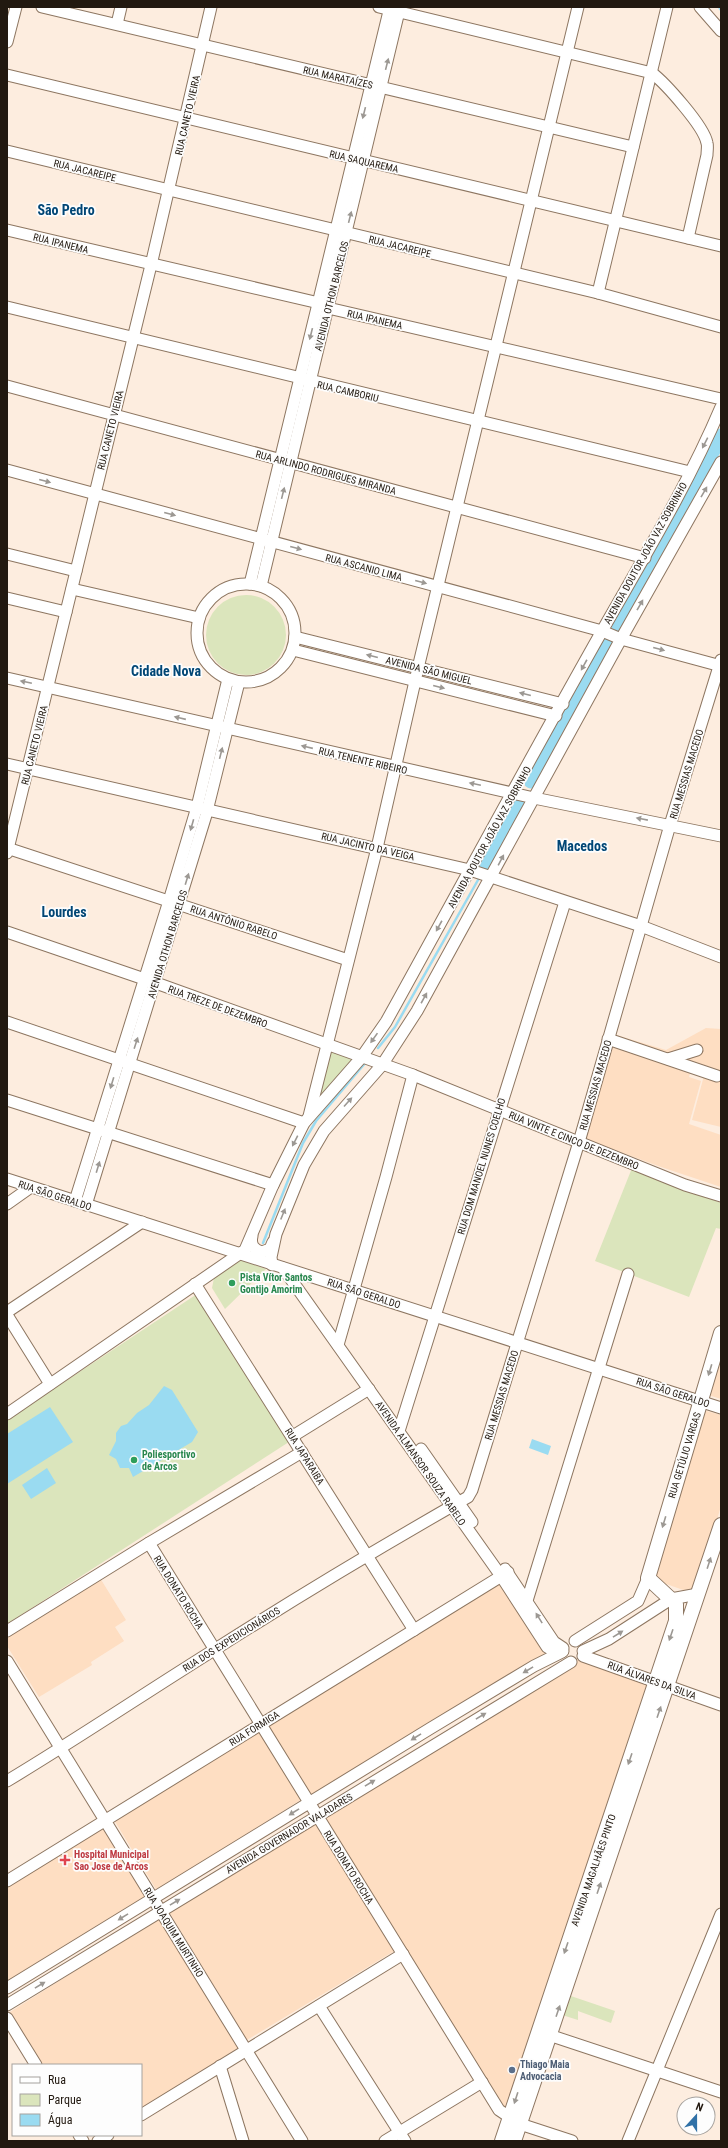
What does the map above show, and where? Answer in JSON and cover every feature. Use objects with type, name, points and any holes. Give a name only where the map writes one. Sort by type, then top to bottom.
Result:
[{"type":"main road","name":"RUA GETÚLIO VARGAS","points":[[648,1578],[721,1333]]},
{"type":"main road","name":"AVENIDA MAGALHÃES PINTO","points":[[502,2141],[515,2120],[662,1683],[697,1597],[721,1525]]},
{"type":"main road","points":[[648,1578],[671,1599]]},
{"type":"main road","name":"AVENIDA MAGALHÃES PINTO","points":[[662,1683],[676,1621],[676,1604],[671,1599]]},
{"type":"main road","name":"AVENIDA MAGALHÃES PINTO","points":[[514,2141],[515,2120]]},
{"type":"street","points":[[7,42],[16,7]]},
{"type":"street","name":"RUA MARATAÍZES","points":[[42,7],[633,147]]},
{"type":"street","points":[[117,24],[121,7]]},
{"type":"street","name":"RUA CANETO VIEIRA","points":[[7,850],[151,265],[211,7]]},
{"type":"street","points":[[7,1022],[306,1121],[377,848],[418,668],[578,7]]},
{"type":"street","points":[[598,293],[667,7]]},
{"type":"street","points":[[700,7],[721,31]]},
{"type":"street","points":[[392,8],[567,54],[652,73],[662,80],[702,130],[707,142],[707,155],[688,238]]},
{"type":"street","name":"AVENIDA OTHON BARCELOS","points":[[255,585],[376,86],[392,8]]},
{"type":"street","name":"RUA SAQUAREMA","points":[[7,75],[721,246]]},
{"type":"street","name":"RUA JACAREIPE","points":[[7,151],[598,293],[721,327]]},
{"type":"street","name":"RUA IPANEMA","points":[[7,230],[721,400]]},
{"type":"street","name":"RUA CAMBORIU","points":[[7,307],[690,472]]},
{"type":"street","name":"RUA ARLINDO RODRIGUES MIRANDA","points":[[7,386],[645,558]]},
{"type":"street","name":"AVENIDA DOUTOR JOÃO VAZ SOBRINHO","points":[[7,1414],[239,1254],[248,1246],[273,1185],[306,1121],[361,1058],[386,1022],[602,631],[645,558],[707,440],[721,407]]},
{"type":"street","name":"AVENIDA DOUTOR JOÃO VAZ SOBRINHO","points":[[278,1266],[274,1241],[304,1164],[324,1131],[382,1064],[417,1011],[492,877],[621,639],[721,462]]},
{"type":"street","name":"RUA ASCANIO LIMA","points":[[7,470],[602,631],[621,639],[720,664]]},
{"type":"street","points":[[7,554],[76,571]]},
{"type":"street","points":[[234,585],[255,585],[273,591],[287,606],[295,624],[296,637],[293,650],[286,662],[277,671],[266,678],[252,682],[234,680],[215,672],[205,661],[199,647],[196,633],[199,618],[206,603],[218,592],[234,585]]},
{"type":"street","points":[[72,589],[199,618]]},
{"type":"street","points":[[7,598],[66,612]]},
{"type":"street","name":"AVENIDA SÃO MIGUEL","points":[[296,637],[563,704]]},
{"type":"street","name":"AVENIDA SÃO MIGUEL","points":[[293,650],[556,716]]},
{"type":"street","name":"RUA MESSIAS MACEDO","points":[[454,1504],[468,1497],[472,1490],[579,1142],[670,825],[720,664]]},
{"type":"street","name":"RUA TENENTE RIBEIRO","points":[[7,678],[534,798],[721,836]]},
{"type":"street","name":"AVENIDA OTHON BARCELOS","points":[[202,808],[216,726],[234,680]]},
{"type":"street","name":"AVENIDA OTHON BARCELOS","points":[[86,1205],[103,1131],[151,981],[227,728],[234,680]]},
{"type":"street","name":"RUA JACINTO DA VEIGA","points":[[7,764],[470,870],[641,926],[721,956]]},
{"type":"street","name":"RUA ANTÔNIO RABELO","points":[[7,850],[348,960]]},
{"type":"street","name":"RUA DOM MANOEL NUNES COELHO","points":[[400,1427],[498,1109],[565,902]]},
{"type":"street","name":"RUA TREZE DE DEZEMBRO","points":[[7,932],[151,981],[361,1058]]},
{"type":"street","points":[[608,1039],[717,1076]]},
{"type":"street","points":[[668,1059],[697,1050]]},
{"type":"street","name":"RUA VINTE E CINCO DE DEZEMBRO","points":[[361,1058],[382,1064],[685,1184],[721,1196]]},
{"type":"street","points":[[339,1340],[352,1290],[386,1177],[413,1076]]},
{"type":"street","points":[[7,1100],[273,1185]]},
{"type":"street","name":"AVENIDA OTHON BARCELOS","points":[[75,1201],[103,1131]]},
{"type":"street","name":"RUA SÃO GERALDO","points":[[7,1179],[721,1408]]},
{"type":"street","points":[[7,1204],[31,1187]]},
{"type":"street","points":[[50,1384],[7,1314],[142,1222]]},
{"type":"street","points":[[253,1232],[251,1244],[257,1251],[266,1251],[270,1249],[274,1241]]},
{"type":"street","name":"AVENIDA ALMANSOR SOUZA RABELO","points":[[278,1266],[339,1340],[504,1574],[527,1600],[554,1642],[563,1650]]},
{"type":"street","name":"AVENIDA ALMANSOR SOUZA RABELO","points":[[294,1271],[369,1389],[400,1427]]},
{"type":"street","points":[[524,1611],[600,1369],[628,1274]]},
{"type":"street","name":"RUA JAPARAIBA","points":[[195,1284],[368,1554],[414,1630]]},
{"type":"street","points":[[293,1436],[369,1389]]},
{"type":"street","points":[[7,1631],[149,1543],[302,1452]]},
{"type":"street","name":"RUA DOS EXPEDICIONÁRIOS","points":[[7,1781],[60,1749],[214,1649],[368,1554],[454,1504]]},
{"type":"street","name":"RUA DONATO ROCHA","points":[[149,1543],[499,2110],[515,2120]]},
{"type":"street","name":"AVENIDA ALMANSOR SOUZA RABELO","points":[[504,1574],[524,1611],[547,1647],[552,1650],[563,1650]]},
{"type":"street","name":"RUA FORMIGA","points":[[7,1881],[504,1574]]},
{"type":"street","name":"RUA GETÚLIO VARGAS","points":[[575,1641],[638,1601],[648,1578]]},
{"type":"street","points":[[583,1653],[582,1646],[575,1641],[570,1642],[563,1650],[564,1657],[571,1662],[576,1662],[583,1653],[609,1639],[671,1599],[697,1597]]},
{"type":"street","name":"AVENIDA GOVERNADOR VALADARES","points":[[7,1988],[431,1728],[563,1650]]},
{"type":"street","name":"RUA ÁLVARES DA SILVA","points":[[583,1653],[721,1705]]},
{"type":"street","name":"RUA JOAQUIM MURTINHO","points":[[7,1661],[302,2141]]},
{"type":"street","name":"AVENIDA GOVERNADOR VALADARES","points":[[7,2005],[571,1662]]},
{"type":"street","points":[[431,1728],[439,1741]]},
{"type":"street","points":[[628,2141],[720,1917]]},
{"type":"street","points":[[142,2114],[403,1954]]},
{"type":"street","points":[[319,2006],[402,2137]]},
{"type":"street","points":[[7,2018],[35,2064]]},
{"type":"street","points":[[544,2033],[721,2092]]},
{"type":"street","points":[[220,2066],[243,2141]]},
{"type":"street","points":[[385,2141],[402,2137],[482,2082]]},
{"type":"street","points":[[515,2120],[572,2141]]},
{"type":"shaded area","points":[[706,1028],[721,1029],[721,1127],[692,1120],[705,1072],[608,1039],[613,1034],[666,1050]]},
{"type":"shaded area","points":[[613,1043],[691,1070],[689,1077],[701,1081],[689,1124],[721,1135],[721,1187],[582,1138]]},
{"type":"shaded area","points":[[721,1343],[721,1399],[705,1394]]},
{"type":"shaded area","points":[[703,1410],[721,1415],[721,1506],[705,1560],[692,1589],[689,1592],[652,1579]]},
{"type":"shaded area","points":[[100,1578],[126,1620],[115,1627],[124,1641],[91,1662],[92,1665],[39,1697],[7,1646],[7,1635]]},
{"type":"shaded area","points":[[502,1580],[547,1652],[311,1797],[266,1724]]},
{"type":"shaded area","points":[[581,1658],[651,1682],[508,2109],[504,2108],[324,1817]]},
{"type":"shaded area","points":[[261,1729],[302,1799],[157,1891],[114,1820]]},
{"type":"shaded area","points":[[316,1820],[396,1950],[247,2040],[168,1910]]},
{"type":"shaded area","points":[[102,1826],[147,1896],[7,1985],[7,1885]]},
{"type":"shaded area","points":[[159,1918],[240,2047],[142,2108],[142,2064],[42,2064],[10,2012]]},
{"type":"green space","points":[[246,595],[261,598],[274,607],[283,620],[286,635],[283,650],[274,663],[261,672],[246,675],[231,672],[218,663],[209,650],[206,635],[209,620],[218,607],[231,598]]},
{"type":"green space","points":[[326,1045],[361,1058],[309,1118]]},
{"type":"green space","points":[[632,1168],[721,1203],[721,1229],[716,1228],[689,1297],[595,1261]]},
{"type":"green space","name":"Pista Vítor Santos Gontijo Amorim","points":[[241,1260],[266,1269],[225,1309],[212,1288],[214,1278]]},
{"type":"green space","name":"Poliesportivo de Arcos","points":[[197,1294],[292,1440],[7,1624],[7,1420]]},
{"type":"green space","points":[[565,1994],[615,2011],[611,2023],[578,2011],[578,2020],[559,2014]]},
{"type":"water","points":[[164,1386],[172,1390],[198,1432],[192,1442],[133,1477],[129,1468],[120,1468],[116,1459],[109,1455],[116,1441],[116,1433],[121,1426],[127,1424],[137,1413],[149,1405]]},
{"type":"water","points":[[50,1407],[73,1442],[7,1484],[7,1434]]},
{"type":"water","points":[[532,1439],[551,1446],[548,1455],[529,1448]]},
{"type":"water","points":[[47,1468],[56,1483],[31,1499],[22,1485]]},
{"type":"waterway","points":[[618,624],[721,436]]},
{"type":"waterway","points":[[531,781],[607,643]]},
{"type":"waterway","points":[[486,866],[521,801]]},
{"type":"waterway","points":[[378,1048],[395,1027],[478,880]]},
{"type":"waterway","points":[[263,1243],[303,1143],[316,1121],[366,1062]]},
{"type":"place","name":"Pista Vítor Santos Gontijo Amorim","points":[[232,1283]]},
{"type":"place","name":"Poliesportivo de Arcos","points":[[134,1460]]},
{"type":"place","name":"Hospital Municipal Sao Jose de Arcos","points":[[65,1860]]},
{"type":"place","name":"Thiago Maia Advocacia","points":[[512,2070]]},
{"type":"district","name":"São Pedro","points":[[66,210]]},
{"type":"district","name":"Cidade Nova","points":[[166,671]]},
{"type":"district","name":"Macedos","points":[[582,846]]},
{"type":"district","name":"Lourdes","points":[[64,912]]}]
